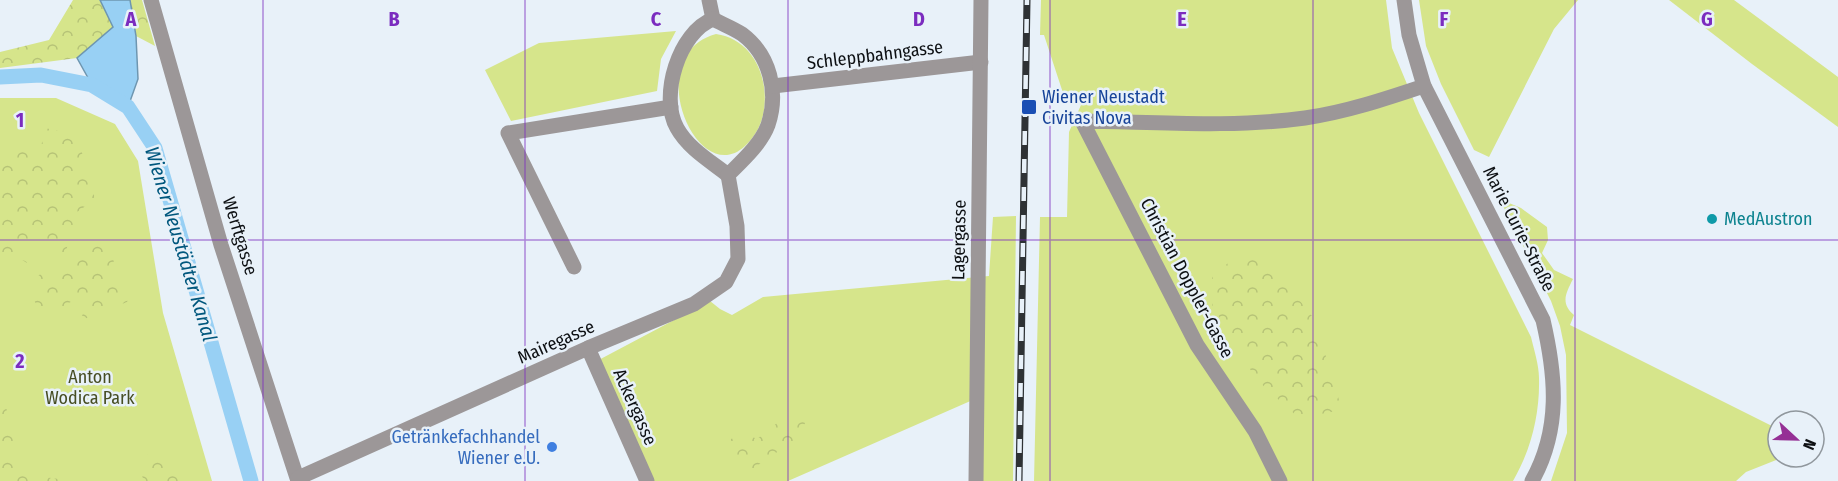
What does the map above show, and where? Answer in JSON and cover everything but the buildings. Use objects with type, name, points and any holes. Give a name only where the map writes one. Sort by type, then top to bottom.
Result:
[{"type":"street","name":"Werftgasse","points":[[152,0],[221,245],[298,480]]},
{"type":"street","points":[[709,0],[713,19],[742,35],[764,56],[773,86],[772,105],[767,126],[752,150],[728,175],[684,140],[675,126],[671,107],[671,85],[677,59],[704,23],[713,19]]},
{"type":"street","name":"Lagergasse","points":[[976,481],[981,0]]},
{"type":"street","name":"Marie Curie-Straße","points":[[1404,0],[1409,35],[1424,86],[1543,320],[1551,354],[1555,394],[1550,433],[1532,481]]},
{"type":"street","name":"Schleppbahngasse","points":[[773,86],[981,62]]},
{"type":"street","name":"Christian Doppler-Gasse","points":[[1280,481],[1255,430],[1197,345],[1082,121],[1241,123],[1306,118],[1365,106],[1424,86]]},
{"type":"street","points":[[574,267],[508,133],[671,107]]},
{"type":"street","name":"Mairegasse","points":[[298,480],[588,348],[694,304],[726,282],[738,259],[736,225],[728,175]]},
{"type":"street","name":"Ackergasse","points":[[588,348],[647,481]]},
{"type":"green space","points":[[73,0],[100,0],[113,27],[77,58],[0,68],[0,52],[49,40]]},
{"type":"green space","points":[[130,0],[142,0],[155,46],[136,36]]},
{"type":"green space","points":[[1041,0],[1386,0],[1392,48],[1419,113],[1531,337],[1539,373],[1538,405],[1525,457],[1513,481],[1034,481],[1040,217],[1067,217],[1069,132],[1081,105],[1063,93],[1044,35],[1040,35]]},
{"type":"green space","points":[[1419,0],[1578,0],[1554,29],[1489,157],[1474,150],[1441,84],[1426,46]]},
{"type":"green space","points":[[1669,0],[1734,0],[1838,77],[1838,127],[1752,64]]},
{"type":"green space","points":[[676,31],[661,59],[657,91],[511,121],[485,70],[539,43]]},
{"type":"green space","points":[[716,34],[729,37],[748,51],[761,72],[764,84],[764,110],[760,125],[745,146],[727,155],[709,150],[694,136],[684,115],[679,91],[681,67],[693,47]]},
{"type":"green space","name":"Anton Wodica Park","points":[[0,98],[56,98],[115,124],[138,161],[163,313],[212,481],[0,481]]},
{"type":"green space","points":[[45,128],[77,135],[95,199],[76,213],[65,255],[51,251],[36,225],[27,263],[7,250],[0,272],[0,150],[19,143],[41,147]]},
{"type":"green space","points":[[1509,203],[1521,208],[1547,227],[1548,240],[1542,253],[1554,270],[1573,279],[1566,298],[1567,306],[1574,315],[1570,325],[1766,423],[1766,464],[1746,472],[1736,481],[1551,481],[1567,433],[1566,355],[1560,326],[1551,301],[1503,206]]},
{"type":"green space","points":[[1016,216],[1013,481],[975,481],[975,399],[788,481],[650,481],[593,363],[710,301],[732,315],[763,297],[989,276],[993,217]]},
{"type":"green space","points":[[93,238],[114,249],[113,284],[135,284],[127,302],[79,321],[88,305],[79,297],[42,319],[28,285],[46,269],[69,269]]},
{"type":"green space","points":[[1259,248],[1315,320],[1342,410],[1299,418],[1256,379],[1212,305],[1212,277],[1236,256]]},
{"type":"green space","points":[[0,380],[21,474],[60,481],[0,481]]},
{"type":"green space","points":[[811,409],[799,437],[751,470],[725,443],[742,432],[757,439],[782,419]]},
{"type":"green space","points":[[152,452],[183,475],[187,481],[144,481],[137,462]]},
{"type":"water","points":[[100,0],[130,0],[136,36],[138,79],[128,107],[92,85],[77,58],[113,27]]},
{"type":"waterway","name":"Wiener Neustädter Kanal","points":[[0,77],[41,75],[92,85],[128,107],[155,148],[251,481]]},
{"type":"railway","points":[[1019,481],[1027,0]]},
{"type":"place","name":"Wiener Neustadt Civitas Nova","points":[[1029,107]]},
{"type":"place","name":"MedAustron","points":[[1712,219]]},
{"type":"place","name":"Getränkefachhandel Wiener e.U.","points":[[552,447]]}]
